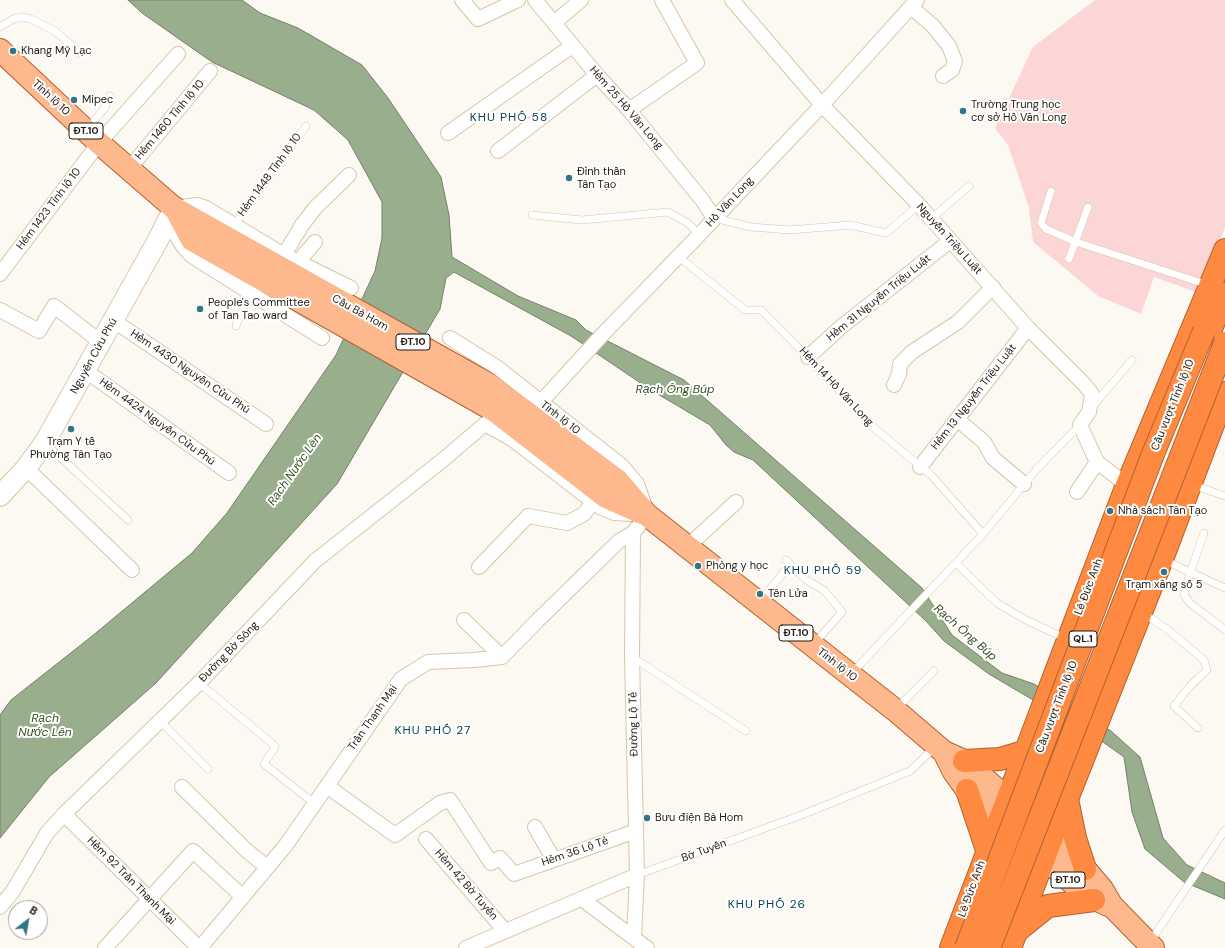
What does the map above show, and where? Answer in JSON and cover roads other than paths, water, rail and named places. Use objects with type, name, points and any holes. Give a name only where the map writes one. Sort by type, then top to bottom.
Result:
[{"type":"highway","name":"QL.1","points":[[1221,291],[1225,250]]},
{"type":"highway","name":"Cầu vượt Tỉnh lộ 10","points":[[966,948],[1153,454],[1217,314],[1221,291]]},
{"type":"highway","points":[[1209,332],[1221,291]]},
{"type":"highway","name":"Cầu vượt Tỉnh lộ 10","points":[[978,948],[1209,332]]},
{"type":"highway","name":"Cầu vượt Tỉnh lộ 10","points":[[989,948],[1209,332]]},
{"type":"highway","name":"Lê Đức Anh","points":[[951,948],[999,818],[1039,719],[1127,485],[1209,332]]},
{"type":"highway","points":[[1011,942],[1225,374]]},
{"type":"highway","points":[[1011,942],[1223,403]]},
{"type":"highway","points":[[1068,639],[1081,654],[1097,663],[1116,664],[1120,667]]},
{"type":"highway","points":[[964,762],[1000,759],[1027,750],[1047,769],[1054,772],[1076,776]]},
{"type":"highway","points":[[967,790],[987,850]]},
{"type":"highway","points":[[1067,798],[1074,838],[1085,869]]},
{"type":"highway","points":[[1011,942],[1048,906],[1103,903]]},
{"type":"highway","points":[[962,917],[981,914],[996,918],[1007,928],[1011,942]]},
{"type":"main road","name":"Tỉnh lộ 10","points":[[0,50],[92,137],[174,208],[195,231]]},
{"type":"main road","name":"Nguyễn Cửu Phú","points":[[0,496],[26,468],[45,442],[102,343],[174,208]]},
{"type":"main road","name":"Cầu Bà Hom","points":[[195,231],[495,411],[605,493]]},
{"type":"main road","name":"Tỉnh lộ 10","points":[[605,493],[647,516],[895,710],[940,749],[964,762],[1008,798]]},
{"type":"main road","name":"ĐT.10","points":[[940,749],[967,790],[1085,894],[1103,903],[1151,946]]},
{"type":"main road","name":"ĐT.10","points":[[1008,798],[1085,869],[1102,889],[1103,903]]},
{"type":"street","points":[[462,0],[478,19],[518,0]]},
{"type":"street","name":"Hẻm 25 Hồ Văn Long","points":[[535,0],[572,46],[629,110],[703,201],[714,218]]},
{"type":"street","points":[[554,23],[581,0]]},
{"type":"street","points":[[629,110],[697,64],[662,0]]},
{"type":"street","name":"Nguyễn Triệu Luật","points":[[732,0],[822,105],[919,205],[1028,328],[1084,384],[1092,394],[1088,412],[1080,425]]},
{"type":"street","points":[[914,3],[949,46],[955,61],[952,70],[943,76]]},
{"type":"street","name":"Hồ Văn Long","points":[[540,403],[603,334],[822,105],[914,3]]},
{"type":"street","points":[[448,133],[572,46]]},
{"type":"street","name":"Hẻm 1423 Tỉnh lộ 10","points":[[0,274],[92,137],[178,54]]},
{"type":"street","name":"Hẻm 1460 Tỉnh lộ 10","points":[[129,169],[210,72]]},
{"type":"street","points":[[498,151],[597,75]]},
{"type":"street","points":[[284,255],[316,207],[349,175]]},
{"type":"street","points":[[322,338],[244,287],[192,256],[182,245],[176,235],[174,208],[198,205],[216,213],[284,255],[351,288]]},
{"type":"street","name":"Hẻm 31 Nguyễn Triệu Luật","points":[[808,357],[841,327],[950,241]]},
{"type":"street","points":[[298,262],[315,242]]},
{"type":"street","points":[[894,385],[899,374],[900,364],[912,352],[958,322],[993,287]]},
{"type":"street","points":[[0,310],[39,331],[54,306],[102,343]]},
{"type":"street","name":"Hẻm 4430 Nguyễn Cửu Phú","points":[[114,321],[266,424]]},
{"type":"street","name":"Hẻm 13 Nguyễn Triệu Luật","points":[[920,467],[1028,328]]},
{"type":"street","name":"Tỉnh lộ 10","points":[[450,338],[491,362],[540,403],[628,471],[637,484],[647,516]]},
{"type":"street","name":"Hẻm 4424 Nguyễn Cửu Phú","points":[[86,370],[229,474]]},
{"type":"street","points":[[957,420],[984,442],[993,458],[1024,484]]},
{"type":"street","name":"Tỉnh lộ 10","points":[[485,424],[605,493]]},
{"type":"street","name":"Đường Bờ Sông","points":[[0,907],[13,891],[47,833],[64,814],[200,683],[315,561],[444,459],[485,424]]},
{"type":"street","points":[[1080,425],[1097,462],[1127,485]]},
{"type":"street","points":[[1077,492],[1097,462]]},
{"type":"street","points":[[26,468],[132,570]]},
{"type":"street","points":[[479,567],[528,516],[567,523],[584,514],[605,493]]},
{"type":"street","points":[[687,547],[736,502]]},
{"type":"street","points":[[464,620],[502,658],[537,621],[619,541],[633,533],[647,516]]},
{"type":"street","name":"Đường Lộ Tẻ","points":[[633,533],[632,657],[637,875],[634,937]]},
{"type":"street","name":"Trần Thanh Mại","points":[[200,948],[286,845],[400,679],[428,662],[502,658]]},
{"type":"street","name":"Hẻm 36 Lộ Tẻ","points":[[327,786],[395,835],[440,803],[450,800],[491,863],[500,858],[514,874],[636,831]]},
{"type":"street","points":[[182,787],[241,845],[267,867]]},
{"type":"street","name":"Hẻm 92 Trần Thanh Mại","points":[[64,814],[200,948]]},
{"type":"street","points":[[535,827],[554,860]]},
{"type":"street","name":"Hẻm 42 Bờ Tuyến","points":[[426,839],[505,931]]},
{"type":"street","points":[[105,948],[193,851],[243,897]]},
{"type":"street","name":"Bờ Tuyến","points":[[473,947],[505,931],[637,875]]},
{"type":"street","points":[[582,899],[647,948]]},
{"type":"lane","points":[[0,27],[14,19],[22,17],[31,19],[54,31],[80,53]]},
{"type":"lane","points":[[92,137],[110,96]]},
{"type":"lane","name":"Hẻm 1448 Tỉnh lộ 10","points":[[234,225],[306,126]]},
{"type":"lane","points":[[931,219],[969,186]]},
{"type":"lane","points":[[1051,191],[1041,223],[1046,229],[1076,242],[1221,291]]},
{"type":"lane","points":[[714,218],[751,227],[790,230],[850,225],[886,233],[919,205]]},
{"type":"lane","points":[[1069,259],[1088,207]]},
{"type":"lane","points":[[532,215],[582,220],[668,212],[688,223],[699,235]]},
{"type":"lane","name":"Hẻm 14 Hồ Văn Long","points":[[679,256],[745,310],[761,310],[808,357],[874,428],[931,476],[983,534]]},
{"type":"lane","points":[[236,326],[245,304],[244,287]]},
{"type":"lane","points":[[1088,412],[1132,360]]},
{"type":"lane","points":[[850,675],[983,534],[1024,484],[1080,425]]},
{"type":"lane","points":[[45,442],[128,520]]},
{"type":"lane","points":[[1190,484],[1225,496]]},
{"type":"lane","points":[[1204,533],[1190,572],[1184,595],[1190,603],[1225,630]]},
{"type":"lane","points":[[1162,559],[1225,588]]},
{"type":"lane","points":[[759,604],[788,562],[805,579],[825,591],[842,612],[812,645]]},
{"type":"lane","points":[[956,563],[997,603],[1026,620],[1068,639]]},
{"type":"lane","points":[[1142,612],[1167,629],[1204,660],[1206,670],[1190,686],[1174,706],[1198,728]]},
{"type":"lane","points":[[632,657],[746,731]]},
{"type":"lane","points":[[895,710],[934,672]]},
{"type":"lane","points":[[200,683],[274,745],[275,747],[264,764],[314,804]]},
{"type":"lane","points":[[160,721],[208,768]]},
{"type":"lane","name":"Bờ Tuyến","points":[[637,875],[804,814],[910,771],[940,749]]},
{"type":"lane","points":[[1151,946],[1184,890],[1225,830]]},
{"type":"water","name":"Rạch Nước Lên","points":[[128,0],[242,0],[260,13],[298,28],[362,65],[388,98],[441,177],[449,215],[452,257],[518,296],[576,320],[586,330],[684,380],[922,588],[952,635],[1002,673],[1034,684],[1111,731],[1140,757],[1163,838],[1187,865],[1225,883],[1225,899],[1184,882],[1145,849],[1132,812],[1124,757],[1096,737],[989,674],[944,641],[926,621],[753,460],[734,452],[726,445],[710,425],[651,390],[571,336],[454,272],[446,278],[440,309],[337,484],[156,683],[49,777],[0,838],[0,715],[11,700],[91,637],[192,553],[227,513],[336,355],[375,271],[382,238],[382,202],[348,140],[314,110],[212,62],[142,13]]},
{"type":"place","name":"Khang Mỹ Lạc","points":[[13,51]]},
{"type":"place","name":"Mipec","points":[[74,100]]},
{"type":"place","name":"Trường Trung học cơ sở Hồ Văn Long","points":[[963,111]]},
{"type":"place","name":"Đình thần Tân Tạo","points":[[569,178]]},
{"type":"place","name":"People's Committee of Tan Tao ward","points":[[200,309]]},
{"type":"place","name":"Trạm Y tế Phường Tân Tạo","points":[[71,429]]},
{"type":"place","name":"Nhà sách Tân Tạo","points":[[1110,511]]},
{"type":"place","name":"Phòng y học","points":[[698,566]]},
{"type":"place","name":"Trạm xăng số 5","points":[[1164,572]]},
{"type":"place","name":"Tên Lửa","points":[[760,594]]},
{"type":"place","name":"Bưu điện Bà Hom","points":[[647,818]]},
{"type":"district","name":"KHU PHỐ 58","points":[[509,118]]},
{"type":"district","name":"KHU PHỐ 59","points":[[823,571]]},
{"type":"district","name":"KHU PHỐ 27","points":[[433,731]]},
{"type":"district","name":"KHU PHỐ 26","points":[[767,905]]},
{"type":"water label","name":"Rạch Ông Búp","points":[[675,390]]},
{"type":"water label","name":"Rạch Ông Búp","points":[[965,633]]}]
